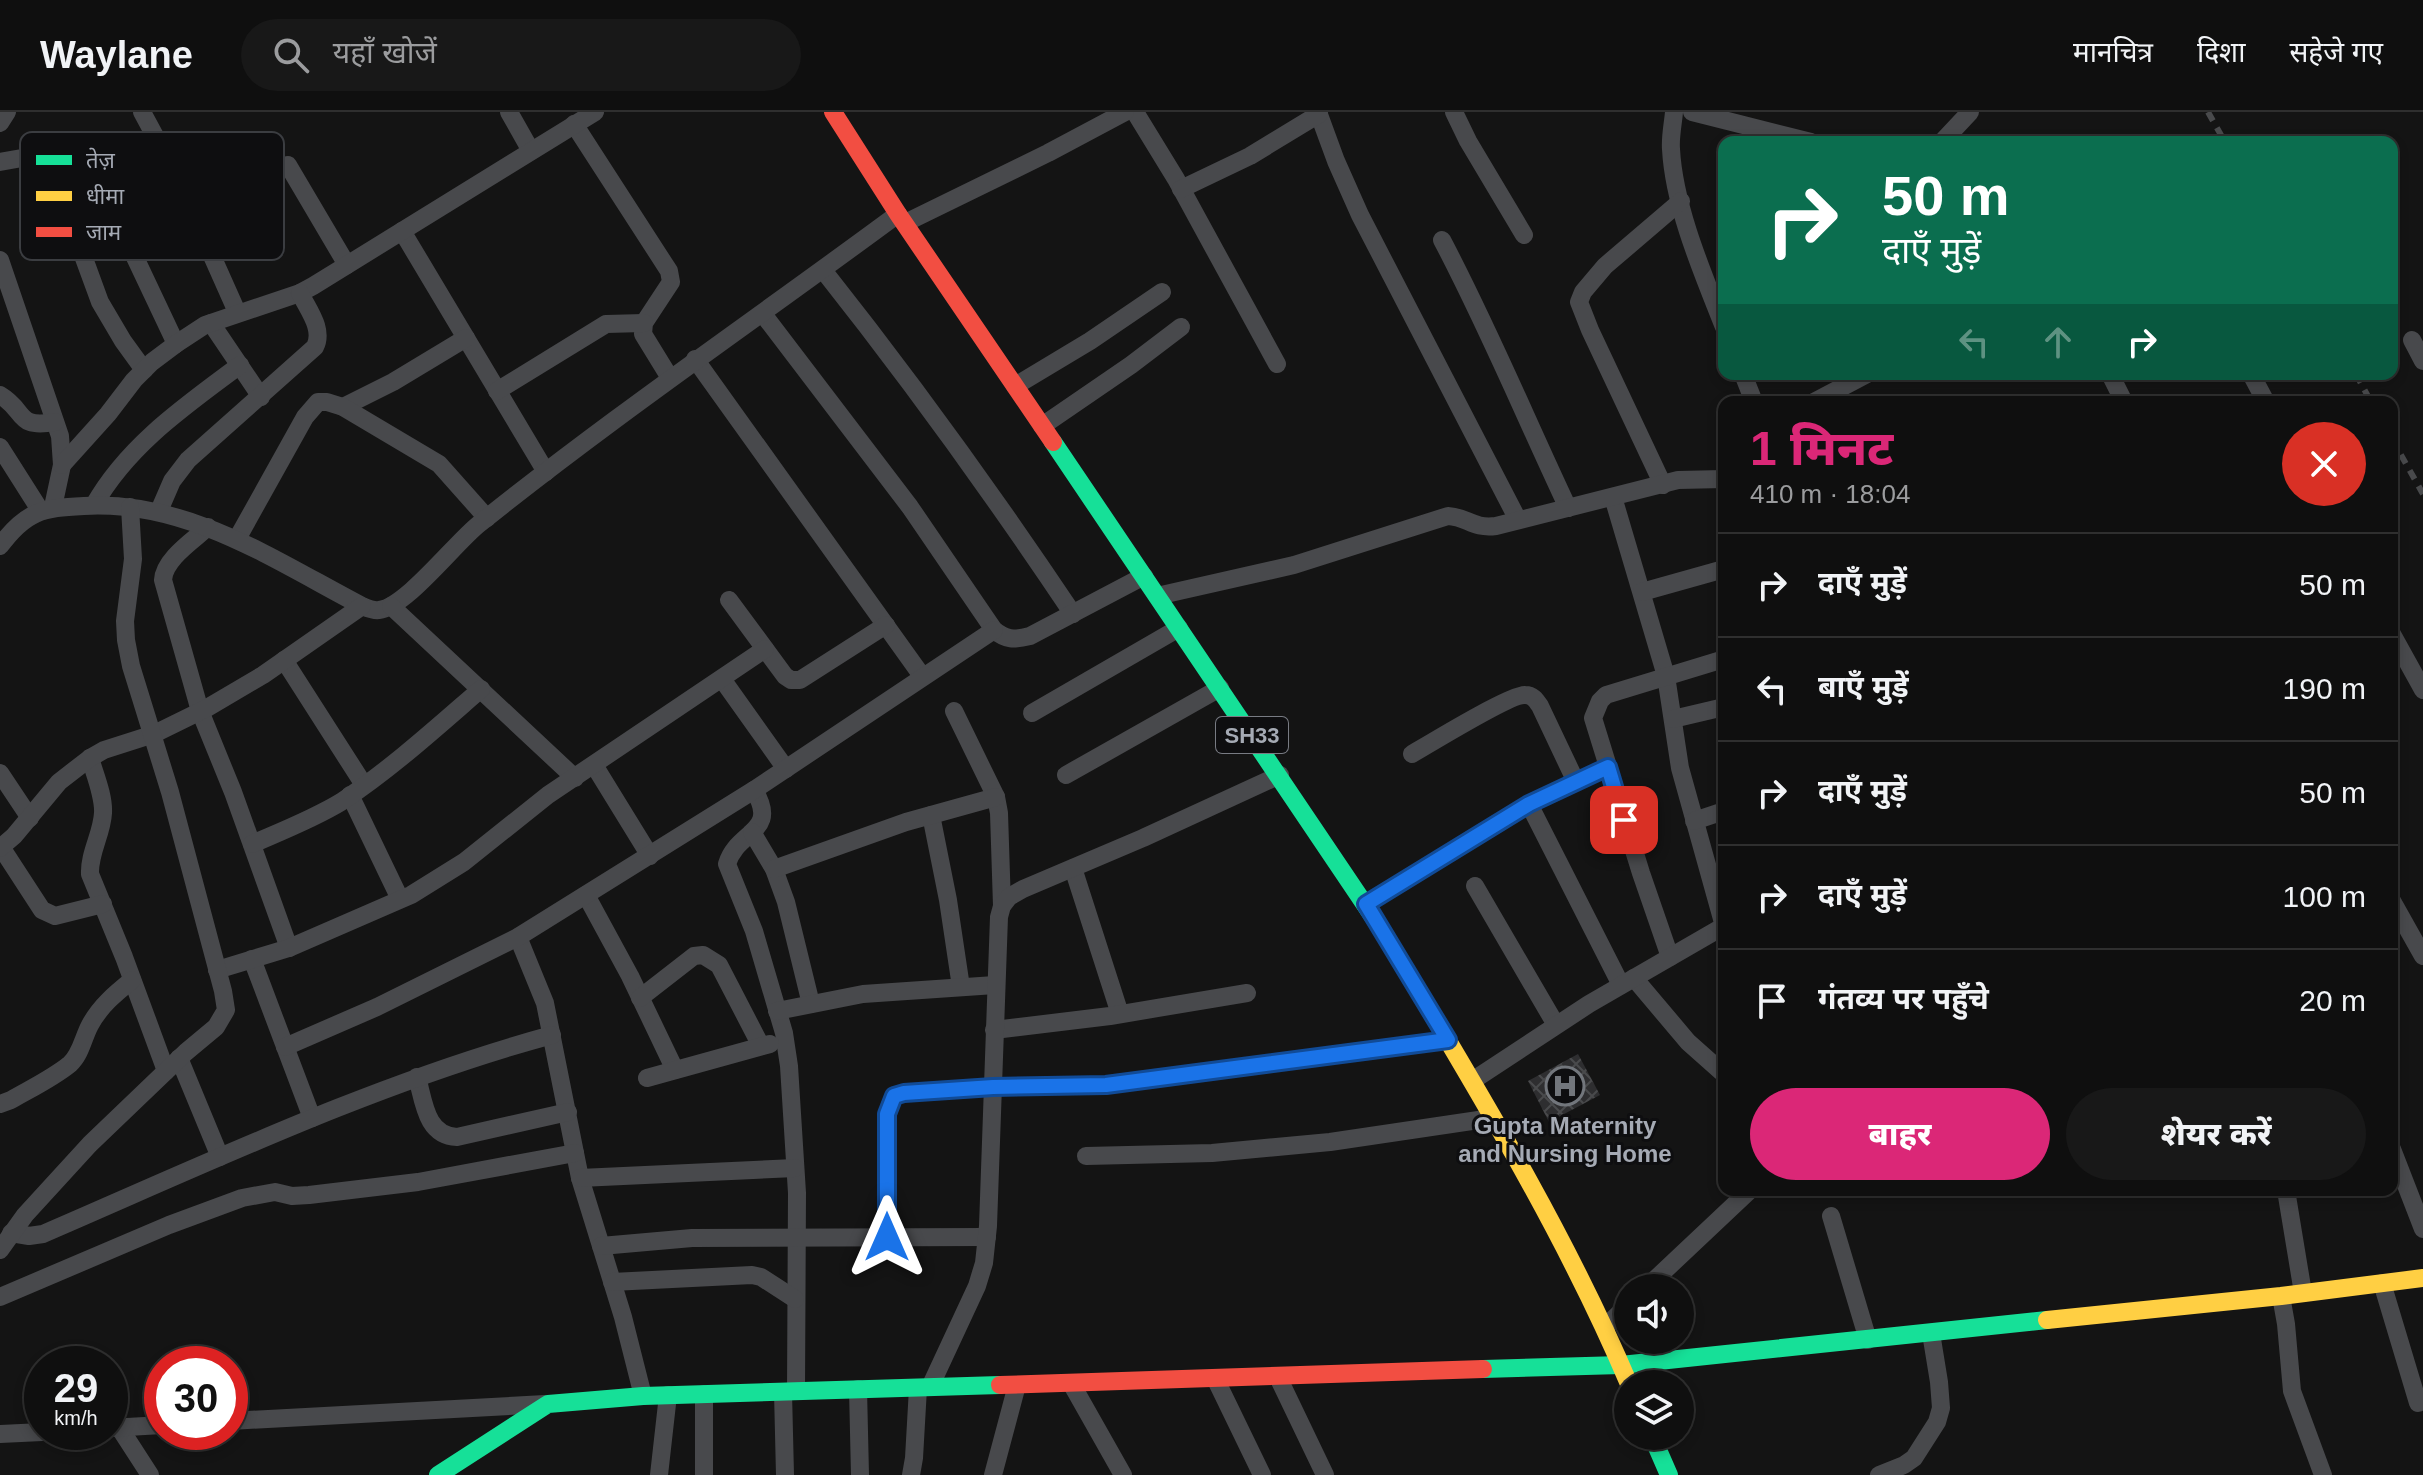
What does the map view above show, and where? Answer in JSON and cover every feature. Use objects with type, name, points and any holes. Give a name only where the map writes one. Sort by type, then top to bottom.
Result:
[{"type":"street","points":[[142,112],[153,132]]},
{"type":"street","points":[[509,112],[531,151]]},
{"type":"street","points":[[46,509],[62,465],[144,370],[176,344],[237,312],[300,293],[595,112]]},
{"type":"street","name":"SH33","points":[[833,112],[902,219],[1366,904],[1472,1081],[1605,1327],[1623,1370]]},
{"type":"street","points":[[0,546],[21,522],[46,509],[94,505],[159,511],[237,539],[362,606],[377,611],[391,606],[408,594],[471,530],[695,359],[823,270],[902,219],[1048,153],[1125,112]]},
{"type":"street","points":[[1135,112],[1277,364]]},
{"type":"street","points":[[1454,112],[1524,235]]},
{"type":"street","points":[[1674,112],[1671,148],[1681,201],[1702,272],[1718,312]]},
{"type":"street","points":[[1692,112],[1786,136]]},
{"type":"street","points":[[1948,136],[1970,112]]},
{"type":"street","points":[[1181,189],[1250,156],[1319,113],[1360,215],[1518,520]]},
{"type":"street","points":[[574,124],[669,271],[671,282],[644,323],[643,334],[670,378]]},
{"type":"street","points":[[0,162],[20,158]]},
{"type":"street","points":[[288,165],[347,265]]},
{"type":"street","points":[[1663,485],[1579,302],[1583,292],[1605,266],[1681,201]]},
{"type":"street","points":[[402,231],[546,472]]},
{"type":"street","points":[[1442,240],[1475,303],[1568,508]]},
{"type":"street","points":[[0,260],[60,436],[62,465]]},
{"type":"street","points":[[85,260],[100,302],[144,370]]},
{"type":"street","points":[[136,260],[176,344]]},
{"type":"street","points":[[214,260],[237,312]]},
{"type":"street","points":[[823,270],[908,378],[1000,505],[1073,614]]},
{"type":"street","points":[[1015,386],[1090,341],[1162,292]]},
{"type":"street","points":[[159,511],[172,481],[188,460],[315,347],[318,330],[300,293]]},
{"type":"street","points":[[763,314],[910,507],[994,630],[1004,639],[1030,636],[1144,576]]},
{"type":"street","points":[[211,323],[261,397]]},
{"type":"street","points":[[497,391],[606,324],[644,323]]},
{"type":"street","points":[[1042,426],[1181,327]]},
{"type":"street","points":[[343,407],[393,382],[466,338]]},
{"type":"street","points":[[2412,340],[2423,361]]},
{"type":"street","points":[[695,359],[922,676]]},
{"type":"street","points":[[94,505],[113,474],[162,423],[240,365]]},
{"type":"street","points":[[1825,396],[1856,380]]},
{"type":"street","points":[[0,395],[30,424],[55,422]]},
{"type":"street","points":[[237,539],[292,440],[318,402],[343,407],[439,464],[487,518]]},
{"type":"street","points":[[0,447],[46,509]]},
{"type":"street","points":[[1157,596],[1294,565],[1448,516],[1457,516],[1482,527],[1678,480],[1718,479]]},
{"type":"street","points":[[1613,497],[1666,676],[1680,768],[1718,905]]},
{"type":"street","points":[[0,1250],[11,1233],[90,1144],[172,1064],[216,1027],[226,1010],[154,734],[131,666],[126,640],[125,621],[133,559],[130,507]]},
{"type":"street","points":[[208,527],[170,563],[163,580],[200,711],[289,948]]},
{"type":"street","points":[[1642,592],[1718,571]]},
{"type":"street","points":[[729,600],[791,680],[800,680],[886,625]]},
{"type":"street","points":[[103,904],[55,916],[48,914],[42,910],[1,847],[59,782],[90,758],[104,750],[154,734],[200,711],[284,660],[362,606]]},
{"type":"street","points":[[391,606],[575,778]]},
{"type":"street","points":[[1032,713],[1179,628]]},
{"type":"street","points":[[285,1047],[377,1007],[518,937],[754,790],[994,630]]},
{"type":"street","points":[[2398,645],[2423,690]]},
{"type":"street","points":[[217,970],[289,948],[400,899],[464,862],[548,795],[765,649]]},
{"type":"street","points":[[284,660],[357,790],[400,899]]},
{"type":"street","points":[[1670,957],[1593,718],[1606,695],[1718,661]]},
{"type":"street","points":[[722,679],[786,769]]},
{"type":"street","points":[[1066,775],[1220,688]]},
{"type":"street","points":[[252,844],[320,814],[357,790],[481,689]]},
{"type":"street","points":[[1412,754],[1506,701],[1526,695],[1534,698],[1540,706],[1576,782]]},
{"type":"street","points":[[1673,719],[1718,708]]},
{"type":"street","points":[[911,1475],[924,1387],[977,1286],[987,1237],[995,985],[1002,906],[999,813],[996,797],[954,711]]},
{"type":"street","points":[[90,758],[103,806],[90,874],[132,980],[220,1157]]},
{"type":"street","points":[[594,765],[650,856]]},
{"type":"street","points":[[1366,904],[1529,804],[1608,767]]},
{"type":"street","points":[[0,773],[30,818]]},
{"type":"street","points":[[1002,906],[1009,897],[1023,889],[1280,775]]},
{"type":"street","points":[[754,790],[764,812],[761,821],[730,855],[727,864],[754,931],[785,1040],[795,1168],[796,1237],[785,1475]]},
{"type":"street","points":[[774,869],[931,815],[996,797]]},
{"type":"street","points":[[1529,804],[1627,982],[1718,1069]]},
{"type":"street","points":[[1694,821],[1718,813]]},
{"type":"street","points":[[931,815],[961,987]]},
{"type":"street","points":[[752,832],[774,869],[786,902],[811,1004]]},
{"type":"street","points":[[1073,868],[1120,1014]]},
{"type":"street","points":[[1475,886],[1556,1025]]},
{"type":"street","points":[[586,895],[675,1070]]},
{"type":"street","points":[[2398,912],[2423,956]]},
{"type":"street","points":[[1472,1081],[1556,1025],[1718,929]]},
{"type":"street","points":[[518,937],[540,987],[580,1178],[643,1396]]},
{"type":"street","points":[[640,998],[694,956],[703,955],[719,965],[761,1046]]},
{"type":"street","points":[[252,959],[312,1118]]},
{"type":"street","points":[[0,1104],[70,1064],[107,1000],[132,980]]},
{"type":"street","points":[[777,1011],[863,994],[995,985]]},
{"type":"street","points":[[994,1030],[1120,1014],[1247,993]]},
{"type":"street","points":[[11,1233],[29,1236],[43,1234],[312,1118],[417,1077],[552,1035]]},
{"type":"street","points":[[647,1078],[785,1040]]},
{"type":"street","points":[[887,1237],[887,1114],[894,1096],[993,1087],[1106,1085],[1448,1040]]},
{"type":"street","points":[[417,1077],[429,1120],[436,1131],[446,1137],[568,1112]]},
{"type":"street","points":[[1086,1156],[1212,1153],[1315,1143],[1492,1118]]},
{"type":"street","points":[[0,1297],[169,1225],[252,1195],[275,1192],[292,1196],[309,1195],[418,1182],[575,1153]]},
{"type":"street","points":[[2398,1164],[2423,1229]]},
{"type":"street","points":[[580,1178],[795,1168]]},
{"type":"street","points":[[1661,1274],[1744,1196]]},
{"type":"street","points":[[2287,1196],[2303,1293]]},
{"type":"street","points":[[1831,1216],[1868,1340]]},
{"type":"street","points":[[601,1246],[692,1238],[987,1237]]},
{"type":"street","points":[[612,1282],[752,1275],[761,1277],[795,1299]]},
{"type":"street","points":[[248,1420],[643,1396],[1621,1365],[2281,1296],[2423,1278]]},
{"type":"street","points":[[2382,1283],[2418,1403]]},
{"type":"street","points":[[2281,1296],[2292,1391],[2321,1474]]},
{"type":"street","points":[[1605,1327],[1614,1318]]},
{"type":"street","points":[[1879,1475],[1914,1458],[1937,1422],[1941,1408],[1931,1333]]},
{"type":"street","points":[[1278,1377],[1325,1475]]},
{"type":"street","points":[[1215,1378],[1262,1475]]},
{"type":"street","points":[[1071,1383],[1123,1475]]},
{"type":"street","points":[[993,1475],[1017,1385]]},
{"type":"street","points":[[858,1389],[860,1475]]},
{"type":"street","points":[[704,1394],[704,1475]]},
{"type":"street","points":[[659,1475],[668,1395]]},
{"type":"street","points":[[438,1475],[548,1404]]},
{"type":"street","points":[[0,1434],[24,1433]]},
{"type":"street","points":[[128,1446],[150,1475]]},
{"type":"street","points":[[1658,1450],[1669,1475]]},
{"type":"building","points":[[1578,1054],[1600,1095],[1549,1122],[1528,1081]]},
{"type":"railway","points":[[2208,112],[2222,136]]},
{"type":"railway","points":[[2359,380],[2368,396]]},
{"type":"railway","points":[[2398,450],[2423,494]]},
{"type":"traffic: fast","points":[[1053,442],[1382,930]]},
{"type":"traffic: fast","points":[[1483,1369],[1621,1365],[2047,1320]]},
{"type":"traffic: fast","points":[[438,1475],[548,1404],[643,1396],[1000,1385]]},
{"type":"traffic: fast","points":[[1658,1450],[1669,1475]]},
{"type":"traffic: slow","points":[[1382,930],[1545,1210],[1623,1370]]},
{"type":"traffic: slow","points":[[2047,1320],[2423,1278]]},
{"type":"traffic: jam","points":[[833,112],[898,214],[1053,442]]},
{"type":"traffic: jam","points":[[1000,1385],[1483,1369]]},
{"type":"place","name":"Gupta Maternity and Nursing Home","points":[[1565,1086]]},
{"type":"route","points":[[887,1237],[887,1114],[894,1096],[993,1087],[1106,1085],[1448,1040],[1366,904],[1529,804],[1608,767],[1624,820]]}]
